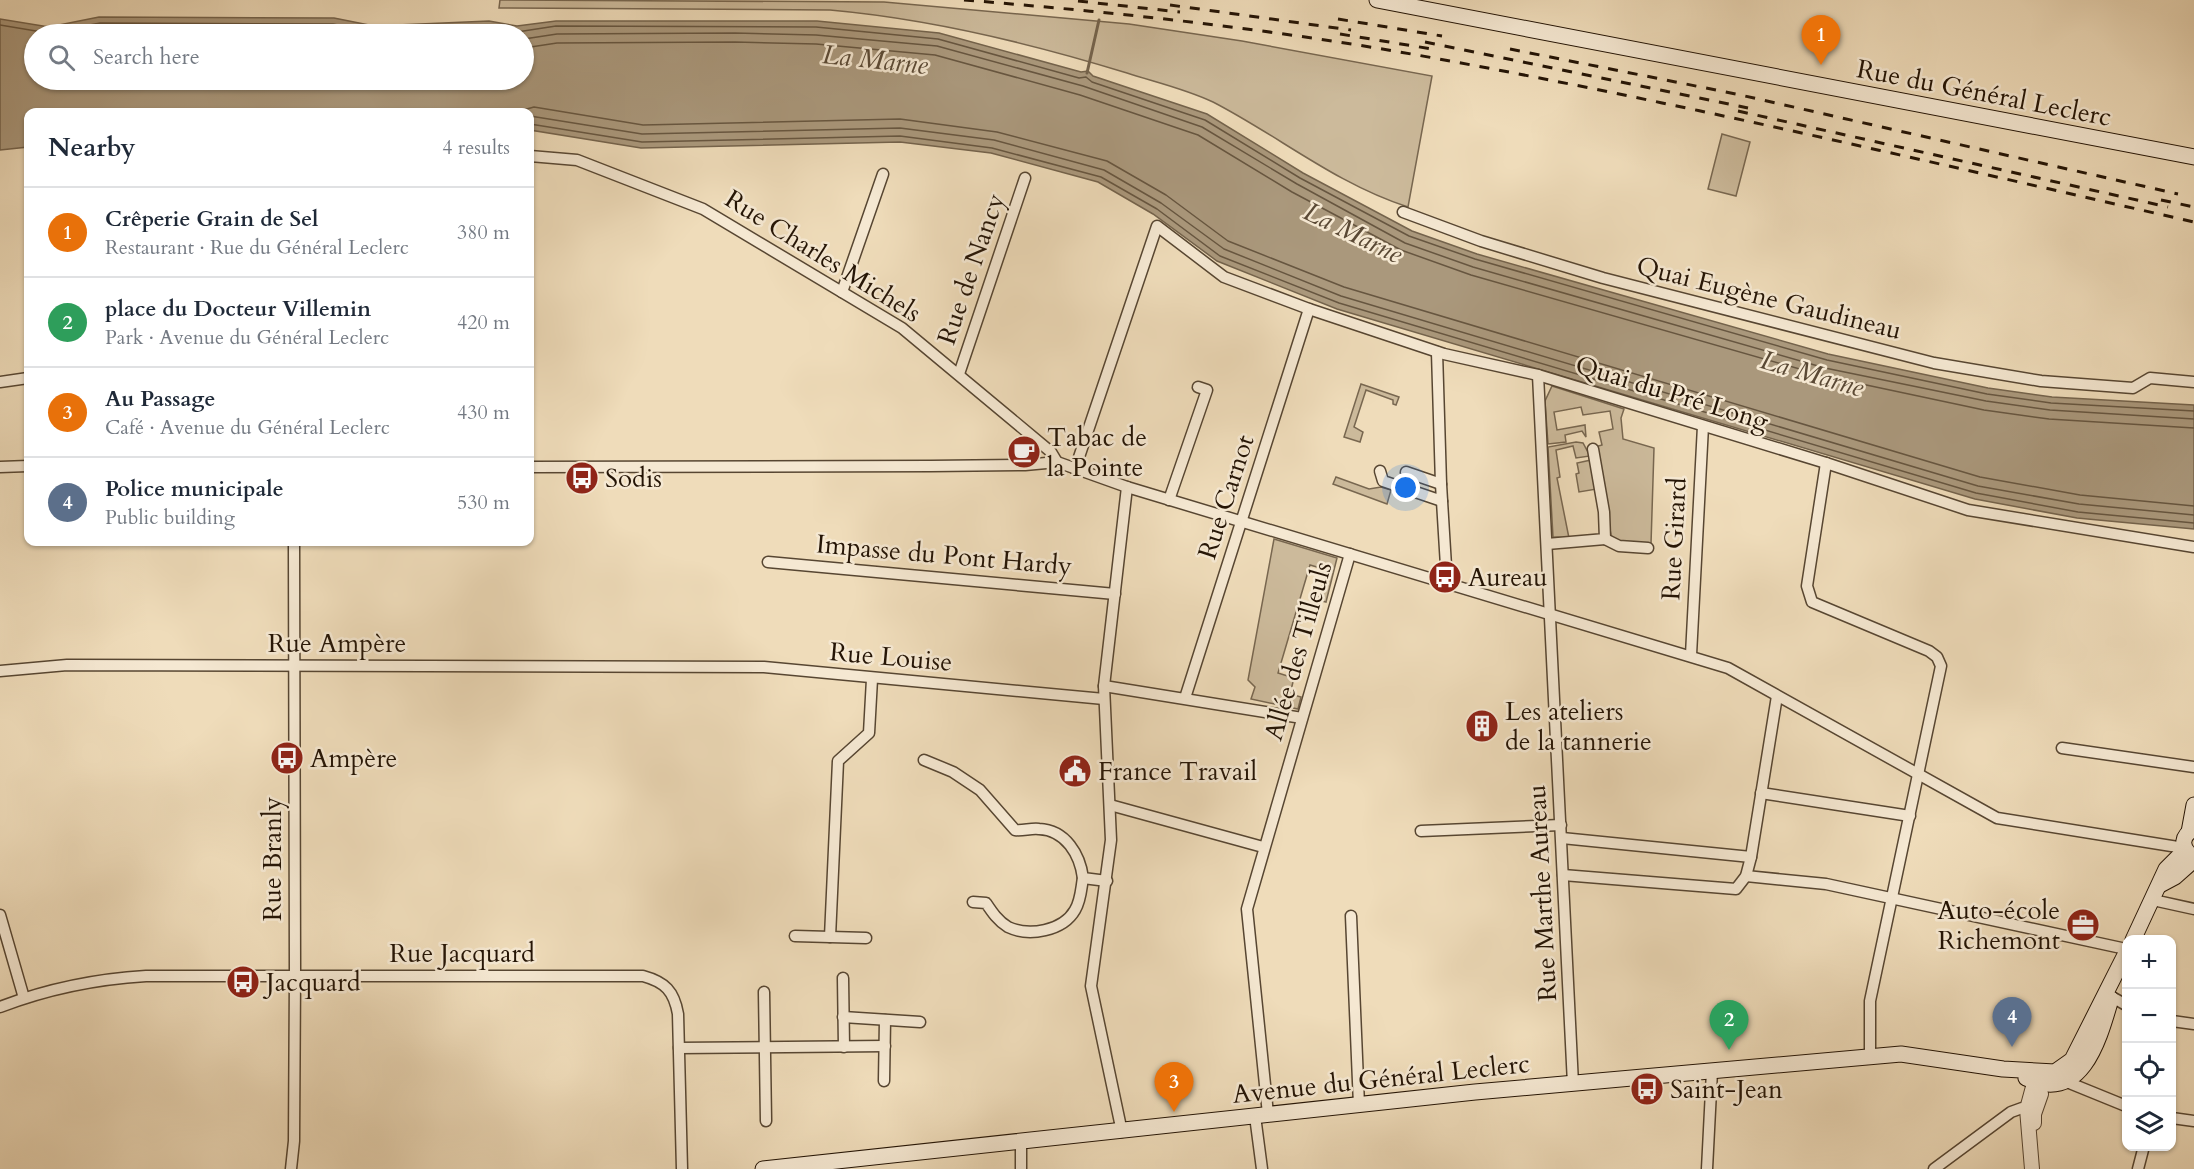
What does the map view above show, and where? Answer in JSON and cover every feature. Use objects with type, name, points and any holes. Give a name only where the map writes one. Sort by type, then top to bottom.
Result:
[{"type":"main road","name":"Rue du Général Leclerc","points":[[1377,0],[2194,157]]},
{"type":"main road","points":[[2135,935],[2166,869],[2189,853],[2184,837],[2191,831],[2194,805]]},
{"type":"main road","points":[[2036,1077],[2055,1072],[2072,1060],[2122,962]]},
{"type":"main road","points":[[2061,1083],[2077,1074],[2100,1034],[2118,970]]},
{"type":"main road","name":"Avenue du Général Leclerc","points":[[763,1169],[879,1163],[1021,1143],[1261,1115],[1901,1054],[2003,1070],[2061,1083]]},
{"type":"street","name":"Rue Charles Michels","points":[[534,156],[577,160],[703,209],[902,328],[1051,452],[1057,462]]},
{"type":"street","points":[[842,292],[883,174]]},
{"type":"street","name":"Rue de Nancy","points":[[959,374],[1025,178]]},
{"type":"street","name":"Quai Eugène Gaudineau","points":[[1403,212],[1481,242],[1592,275],[1934,363],[2041,381],[2133,388],[2150,378],[2194,382]]},
{"type":"street","name":"Quai du Pré Long","points":[[1075,470],[1157,226],[1224,277],[1309,309],[1437,352],[1538,375],[1826,463],[1968,510],[2194,547]]},
{"type":"street","name":"Rue Carnot","points":[[1185,698],[1309,309]]},
{"type":"street","points":[[1437,352],[1446,566]]},
{"type":"street","name":"Rue Marthe Aureau","points":[[1538,375],[1573,1084]]},
{"type":"street","points":[[0,382],[24,379]]},
{"type":"street","points":[[1169,500],[1207,390],[1198,387]]},
{"type":"street","name":"Rue Girard","points":[[1691,655],[1703,426]]},
{"type":"street","points":[[1593,449],[1604,512],[1605,539]]},
{"type":"street","points":[[534,467],[931,466],[1025,465],[1057,462],[1169,500],[1691,655],[1728,668],[1997,818],[2189,853]]},
{"type":"street","points":[[1826,463],[1807,593],[1812,602],[1929,651],[1937,657],[1941,666],[1870,1001],[1870,1057]]},
{"type":"street","points":[[0,467],[24,466]]},
{"type":"street","points":[[1380,471],[1383,481],[1442,501]]},
{"type":"street","points":[[1406,472],[1441,484]]},
{"type":"street","points":[[1122,1132],[1091,986],[1112,840],[1104,686],[1127,487]]},
{"type":"street","points":[[1547,544],[1605,539],[1619,546],[1648,548]]},
{"type":"street","name":"Rue Branly","points":[[291,1169],[294,1141],[295,975],[294,546]]},
{"type":"street","name":"Allée des Tilleuls","points":[[1262,1169],[1261,1115],[1247,909],[1263,847],[1350,554]]},
{"type":"street","name":"Impasse du Pont Hardy","points":[[768,562],[1115,594]]},
{"type":"street","name":"Rue Ampère","points":[[0,671],[67,665],[674,666]]},
{"type":"street","name":"Rue Louise","points":[[674,666],[764,667],[872,679],[1104,699]]},
{"type":"street","points":[[830,937],[838,761],[869,733],[872,679]]},
{"type":"street","points":[[1104,686],[1302,718]]},
{"type":"street","points":[[1563,875],[1736,889],[1746,876],[1751,857],[1778,696]]},
{"type":"street","points":[[2062,748],[2194,766]]},
{"type":"street","points":[[924,759],[953,772],[980,790],[1015,830],[1044,829],[1065,840],[1077,853],[1083,878],[1079,901],[1074,912],[1056,926],[1045,930],[1022,931],[1008,926],[996,917],[986,903],[973,902]]},
{"type":"street","points":[[1761,793],[1910,816]]},
{"type":"street","points":[[1110,805],[1263,847]]},
{"type":"street","points":[[1421,831],[1561,825]]},
{"type":"street","points":[[1562,838],[1751,857]]},
{"type":"street","points":[[1746,876],[1826,884],[2122,950]]},
{"type":"street","points":[[1083,878],[1107,881]]},
{"type":"street","points":[[2153,900],[2194,909]]},
{"type":"street","points":[[0,915],[24,998]]},
{"type":"street","points":[[1351,916],[1359,1105]]},
{"type":"street","points":[[795,936],[866,938]]},
{"type":"street","name":"Rue Jacquard","points":[[0,1007],[24,998],[84,983],[120,978],[295,975],[643,976],[657,980],[669,988],[675,998],[679,1048],[682,1169]]},
{"type":"street","points":[[843,978],[844,1047]]},
{"type":"street","points":[[764,992],[766,1121]]},
{"type":"street","points":[[2112,997],[2122,1002]]},
{"type":"street","points":[[843,1017],[920,1022]]},
{"type":"street","points":[[884,1081],[885,1020]]},
{"type":"street","points":[[2176,1022],[2194,1024]]},
{"type":"street","points":[[679,1048],[885,1046]]},
{"type":"street","points":[[1707,1169],[1712,1071]]},
{"type":"street","points":[[2032,1169],[2032,1116],[2036,1077]]},
{"type":"street","points":[[2032,1116],[2061,1083],[2122,1104]]},
{"type":"street","points":[[1934,1169],[2003,1118],[2022,1107],[2032,1116]]},
{"type":"street","points":[[2176,1119],[2194,1121]]},
{"type":"street","name":"Rue Branly","points":[[294,1141],[300,1169]]},
{"type":"street","points":[[1021,1143],[1021,1169]]},
{"type":"street","points":[[2138,1169],[2143,1151]]},
{"type":"shaded area","points":[[500,0],[884,2],[1129,24],[1242,41],[1432,76],[1408,207],[1356,186],[1203,97],[1091,62],[1017,42],[905,19],[830,10],[499,8]]},
{"type":"shaded area","points":[[1722,134],[1750,142],[1736,196],[1708,189]]},
{"type":"shaded area","points":[[1361,384],[1399,397],[1396,405],[1393,404],[1393,400],[1366,390],[1354,427],[1363,432],[1360,442],[1344,437]]},
{"type":"shaded area","points":[[1552,386],[1624,409],[1621,418],[1623,439],[1654,448],[1651,544],[1614,541],[1611,535],[1595,447],[1602,445],[1599,432],[1613,429],[1610,411],[1583,415],[1581,407],[1554,412],[1557,430],[1585,425],[1586,437],[1582,431],[1565,435],[1566,442],[1548,444],[1545,401]]},
{"type":"shaded area","points":[[1583,443],[1590,456],[1576,458],[1573,446],[1556,450],[1560,477],[1557,478],[1569,538],[1553,537],[1548,447]]},
{"type":"shaded area","points":[[1591,460],[1597,489],[1579,492],[1577,463]]},
{"type":"shaded area","points":[[1336,477],[1369,489],[1381,487],[1391,490],[1387,504],[1333,484]]},
{"type":"shaded area","points":[[1274,539],[1337,558],[1326,602],[1318,600],[1327,570],[1310,565],[1278,673],[1294,678],[1290,694],[1301,697],[1298,709],[1251,699],[1255,687],[1248,680]]},
{"type":"water","points":[[99,17],[334,18],[364,24],[64,24]]},
{"type":"water","name":"La Marne","points":[[0,19],[31,24],[24,24],[24,90],[534,90],[533,24],[556,21],[817,21],[939,33],[1081,72],[1088,71],[1093,76],[1207,114],[1303,173],[1412,231],[1477,254],[1828,354],[1988,388],[2052,397],[2194,405],[2194,529],[2077,518],[1975,499],[1337,309],[1217,261],[1153,214],[1098,182],[991,153],[900,142],[641,148],[534,131],[534,108],[24,108],[24,147],[0,150]]},
{"type":"water","points":[[489,21],[506,24],[420,24]]},
{"type":"waterway","points":[[1087,73],[1099,20]]},
{"type":"railway","points":[[964,0],[1208,24],[1390,50],[1730,117],[2194,222]]},
{"type":"railway","points":[[1078,1],[1180,12]]},
{"type":"railway","points":[[1170,5],[1351,30]]},
{"type":"railway","points":[[1338,19],[1442,36]]},
{"type":"railway","points":[[1340,34],[1432,49]]},
{"type":"railway","points":[[1425,42],[1748,108]]},
{"type":"railway","points":[[1510,49],[1736,94],[2178,194]]},
{"type":"railway","points":[[1738,111],[2168,207]]},
{"type":"railway","points":[[2161,200],[2194,207]]},
{"type":"place","name":"Crêperie Grain de Sel","points":[[1821,65]]},
{"type":"place","name":"Tabac de la Pointe","points":[[1024,452]]},
{"type":"place","name":"Sodis","points":[[582,478]]},
{"type":"place","name":"Aureau","points":[[1445,577]]},
{"type":"place","name":"Les ateliers de la tannerie","points":[[1482,726]]},
{"type":"place","name":"Ampère","points":[[287,758]]},
{"type":"place","name":"France Travail","points":[[1075,771]]},
{"type":"place","name":"Auto-école Richemont","points":[[2083,925]]},
{"type":"place","name":"Jacquard","points":[[243,982]]},
{"type":"place","name":"Police municipale","points":[[2012,1047]]},
{"type":"place","name":"place du Docteur Villemin","points":[[1729,1050]]},
{"type":"place","name":"Saint-Jean","points":[[1647,1089]]},
{"type":"place","name":"Au Passage","points":[[1174,1112]]}]
